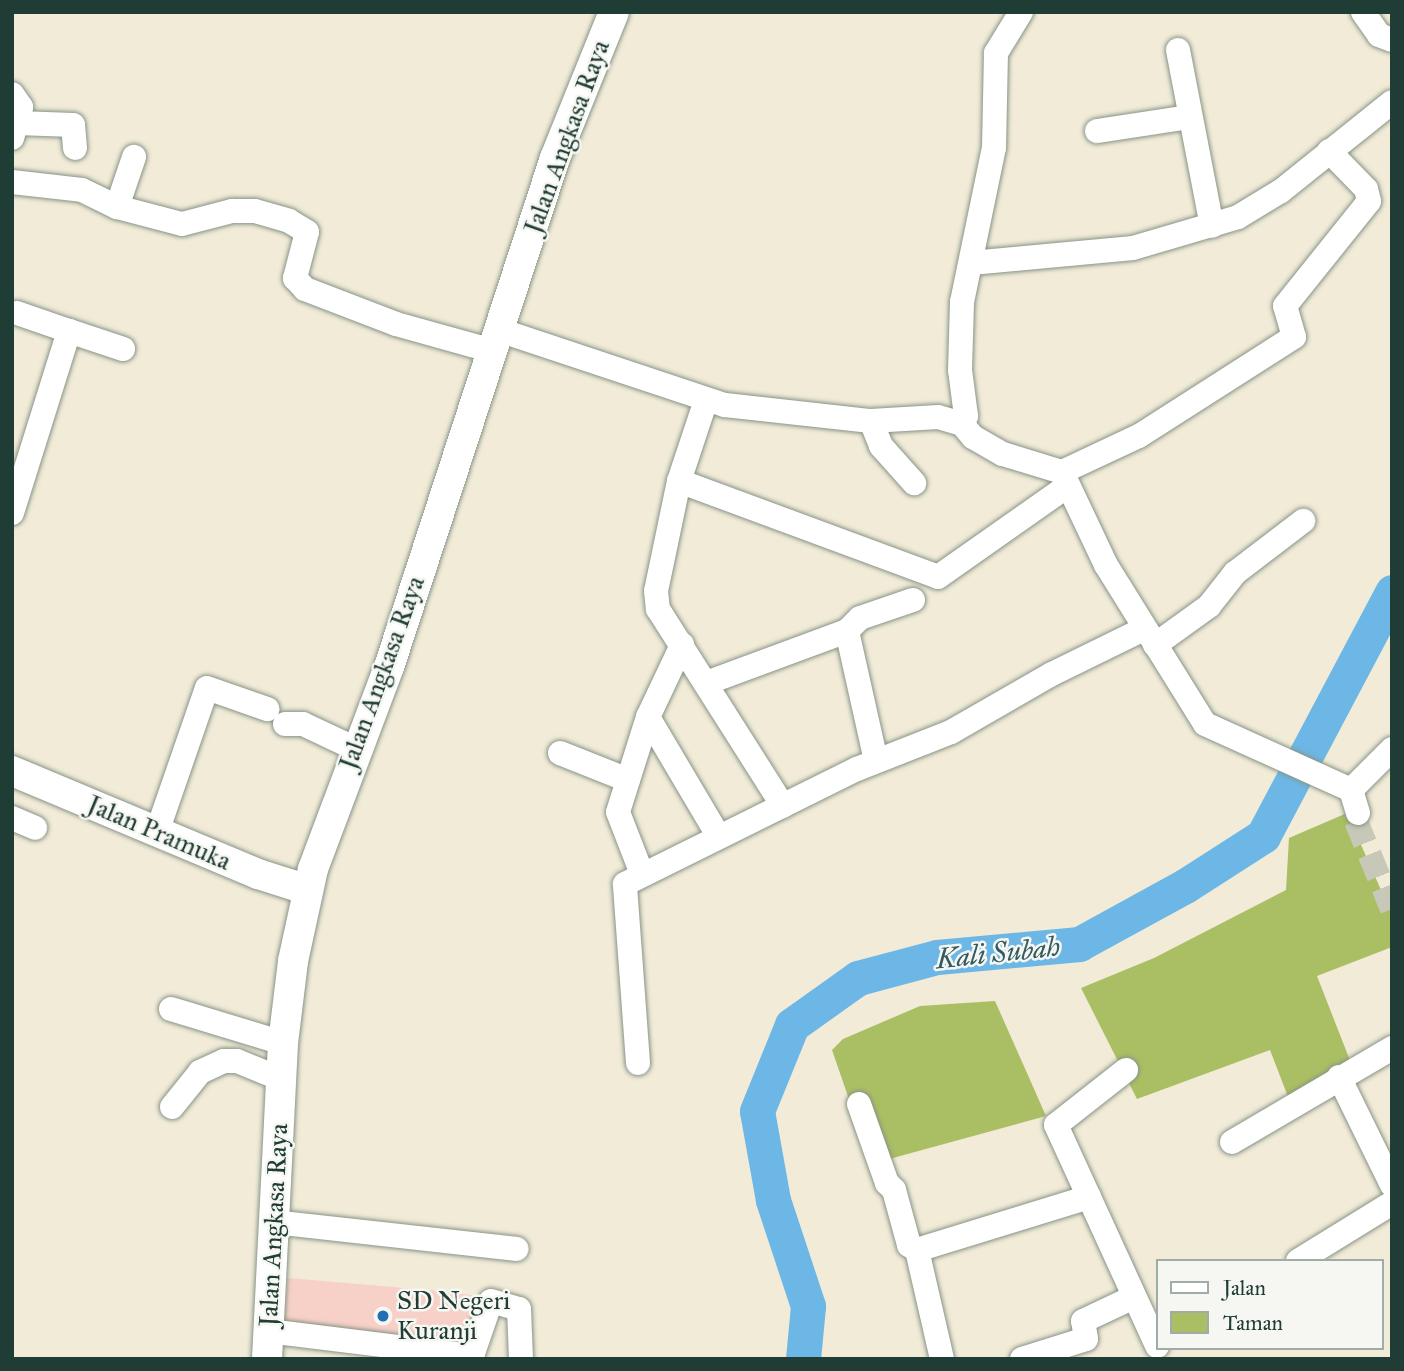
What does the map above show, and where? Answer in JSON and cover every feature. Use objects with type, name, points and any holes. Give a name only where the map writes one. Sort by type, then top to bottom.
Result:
[{"type":"street","name":"Jalan Angkasa Raya","points":[[267,1345],[283,1043],[293,961],[308,890],[324,830],[390,667],[560,146],[614,12]]},
{"type":"street","points":[[962,424],[966,416],[960,370],[962,302],[994,148],[996,54],[1021,12]]},
{"type":"street","points":[[1363,12],[1379,35],[1392,40]]},
{"type":"street","points":[[1178,50],[1188,117],[1212,226]]},
{"type":"street","points":[[12,94],[21,107],[15,131],[73,125],[75,148]]},
{"type":"street","points":[[971,263],[1133,248],[1212,226],[1259,207],[1392,102]]},
{"type":"street","points":[[1097,131],[1188,117]]},
{"type":"street","points":[[680,481],[938,577],[1064,479],[1139,436],[1294,337],[1285,306],[1369,201],[1366,189],[1329,151]]},
{"type":"street","points":[[117,207],[134,157]]},
{"type":"street","points":[[12,182],[82,190],[117,207],[182,224],[232,211],[255,211],[289,221],[307,232],[295,278],[305,289],[396,324],[496,341],[631,370],[706,400],[738,407],[871,421],[938,417],[962,424],[973,437],[1003,454],[1064,479],[1149,637],[1205,724],[1224,736],[1261,746],[1348,796],[1392,749]]},
{"type":"street","points":[[17,313],[123,349]]},
{"type":"street","points":[[12,513],[69,331]]},
{"type":"street","points":[[706,400],[680,481],[656,591],[658,609],[709,682],[783,806]]},
{"type":"street","points":[[871,421],[881,446],[914,483]]},
{"type":"street","points":[[638,1063],[623,891],[625,884],[876,761],[951,733],[1052,674],[1149,637],[1209,606],[1235,573],[1303,521]]},
{"type":"street","points":[[709,682],[847,631],[860,618],[913,600]]},
{"type":"street","points":[[847,631],[876,761]]},
{"type":"street","points":[[642,874],[619,819],[648,717],[682,645]]},
{"type":"street","points":[[157,832],[177,764],[207,688],[276,717],[303,724],[356,749]]},
{"type":"street","points":[[648,717],[719,837]]},
{"type":"street","points":[[560,753],[628,780]]},
{"type":"street","name":"Jalan Pramuka","points":[[12,771],[157,832],[308,890]]},
{"type":"street","points":[[12,818],[35,828]]},
{"type":"street","points":[[171,1009],[283,1043]]},
{"type":"street","points":[[1232,1142],[1392,1048]]},
{"type":"street","points":[[172,1107],[200,1072],[223,1061],[237,1061],[281,1079]]},
{"type":"street","points":[[1126,1070],[1056,1125],[1156,1344]]},
{"type":"street","points":[[1339,1077],[1392,1185]]},
{"type":"street","points":[[859,1104],[887,1183],[894,1190],[909,1245],[917,1250],[942,1359]]},
{"type":"street","points":[[917,1250],[1089,1198]]},
{"type":"street","points":[[1301,1259],[1392,1203]]},
{"type":"street","points":[[273,1222],[517,1249]]},
{"type":"street","points":[[1022,1359],[1086,1339],[1083,1321],[1133,1297]]},
{"type":"street","points":[[267,1345],[472,1357],[491,1301],[520,1309],[521,1359]]},
{"type":"shaded area","name":"SD Negeri Kuranji","points":[[288,1278],[485,1297],[467,1332],[464,1351],[282,1331]]},
{"type":"green space","points":[[1347,813],[1392,915],[1392,947],[1317,976],[1351,1063],[1290,1102],[1270,1050],[1137,1099],[1081,988],[1154,958],[1286,890],[1289,838]]},
{"type":"green space","points":[[995,1001],[1046,1116],[882,1161],[851,1105],[832,1050],[843,1039],[920,1006]]},
{"type":"waterway","name":"Kali Subah","points":[[803,1359],[808,1306],[773,1200],[757,1111],[792,1025],[858,978],[937,957],[1079,944],[1185,886],[1263,836],[1392,592]]},
{"type":"tunnel","points":[[1358,813],[1356,821],[1392,909]]},
{"type":"place","name":"SD Negeri Kuranji","points":[[383,1316]]}]
